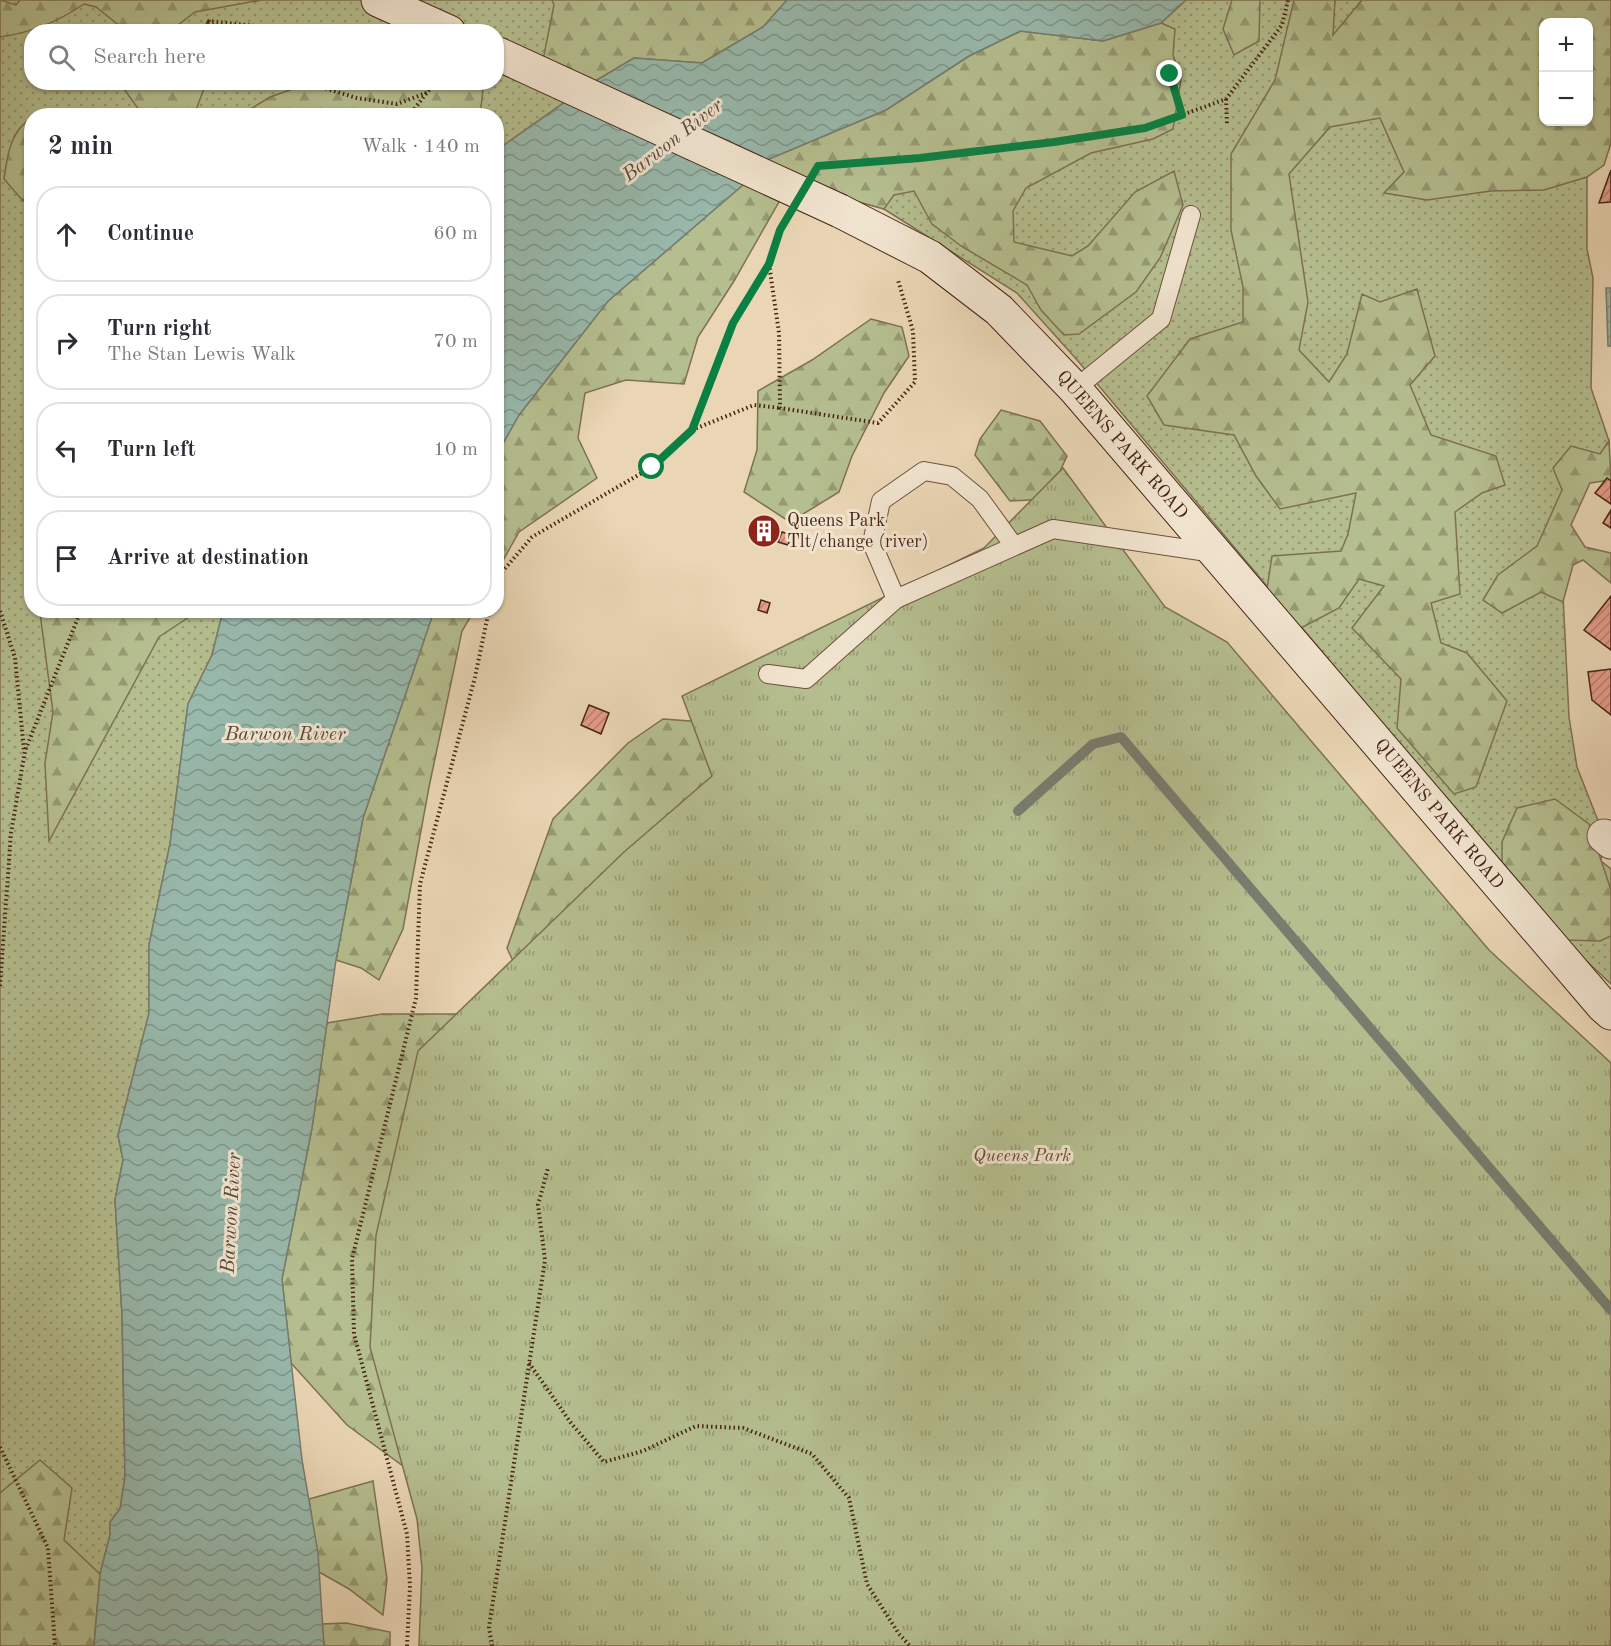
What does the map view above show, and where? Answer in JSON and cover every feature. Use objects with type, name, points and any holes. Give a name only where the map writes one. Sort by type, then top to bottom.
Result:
[{"type":"main road","points":[[378,0],[432,24]]},
{"type":"main road","name":"QUEENS PARK ROAD","points":[[504,57],[840,211],[930,257],[999,310],[1075,389],[1602,1006],[1611,1013]]},
{"type":"lane","points":[[1075,389],[1161,319],[1191,215]]},
{"type":"lane","points":[[896,599],[872,543],[881,501],[924,471],[952,476],[980,499],[1014,546]]},
{"type":"lane","points":[[768,674],[806,679],[896,599],[1053,529],[1215,553]]},
{"type":"path","points":[[818,166],[920,158],[1054,142],[1145,128],[1182,115],[1226,99],[1282,25],[1288,0]]},
{"type":"path","points":[[209,21],[212,24]]},
{"type":"path","points":[[209,21],[237,24]]},
{"type":"path","points":[[1170,74],[1182,115]]},
{"type":"path","points":[[330,90],[357,98],[397,104],[429,92]]},
{"type":"path","points":[[416,108],[429,92]]},
{"type":"path","points":[[1226,99],[1227,124]]},
{"type":"path","points":[[692,430],[733,323],[769,264],[785,221]]},
{"type":"path","points":[[769,264],[779,333],[780,408]]},
{"type":"path","points":[[504,570],[532,537],[652,467],[692,430],[754,405],[878,423],[915,382],[913,331],[896,273]]},
{"type":"path","points":[[0,611],[15,658],[25,751]]},
{"type":"path","points":[[0,986],[11,833],[25,751],[78,618]]},
{"type":"path","points":[[406,1646],[410,1586],[407,1534],[354,1334],[352,1259],[416,998],[420,884],[475,677],[487,618]]},
{"type":"path","points":[[492,1646],[489,1627],[545,1260],[538,1205],[548,1168]]},
{"type":"path","points":[[529,1363],[571,1424],[604,1462],[643,1451],[696,1426],[743,1428],[813,1454],[849,1498],[867,1584],[899,1634],[910,1646]]},
{"type":"path","points":[[0,1447],[48,1548],[55,1646]]},
{"type":"green space","points":[[0,0],[787,0],[702,63],[634,58],[592,83],[504,145],[504,108],[24,108],[24,618],[221,618],[212,655],[188,704],[170,844],[149,945],[149,1013],[118,1135],[123,1160],[115,1200],[122,1314],[125,1477],[120,1509],[110,1522],[110,1535],[100,1574],[94,1646],[0,1646]]},
{"type":"green space","points":[[0,0],[16,5],[20,0],[262,0],[195,12],[179,24],[117,24],[96,7],[84,4],[46,24],[24,24],[24,32],[0,37]]},
{"type":"green space","points":[[552,0],[787,0],[763,27],[702,63],[634,58],[592,83],[543,60],[554,5]]},
{"type":"green space","points":[[1186,0],[1587,0],[1552,18],[1539,18],[1539,126],[1587,126],[1587,249],[1593,278],[1591,388],[1609,441],[1559,514],[1569,717],[1577,767],[1604,836],[1601,861],[1611,869],[1611,984],[1564,940],[1078,361],[1017,293],[884,209],[845,198],[886,110],[969,56],[1021,31],[1103,41],[1161,23]]},
{"type":"green space","points":[[1232,0],[1260,0],[1259,41],[1234,55],[1223,29]]},
{"type":"green space","points":[[1294,0],[1335,0],[1333,35],[1362,0],[1611,0],[1611,143],[1604,165],[1587,177],[1544,190],[1491,191],[1427,200],[1384,193],[1404,172],[1380,118],[1330,127],[1289,174],[1308,302],[1299,350],[1329,382],[1347,354],[1362,294],[1380,302],[1417,289],[1435,356],[1410,385],[1431,435],[1496,456],[1505,485],[1482,493],[1455,512],[1460,594],[1431,603],[1441,643],[1467,653],[1507,701],[1476,787],[1454,794],[1397,728],[1401,679],[1352,628],[1384,586],[1359,579],[1339,608],[1301,628],[1267,589],[1272,556],[1341,551],[1348,534],[1356,493],[1280,509],[1256,476],[1234,435],[1164,425],[1147,396],[1190,339],[1243,322],[1243,287],[1231,230],[1231,154],[1275,80]]},
{"type":"green space","points":[[1161,23],[1175,29],[1173,55],[1181,79],[1173,129],[1153,139],[1091,153],[1026,188],[1013,211],[1014,242],[1072,256],[1088,246],[1135,192],[1174,171],[1183,205],[1160,258],[1136,292],[1079,334],[1064,335],[1041,310],[1027,285],[961,246],[932,224],[914,191],[894,195],[884,209],[845,198],[764,161],[886,110],[969,56],[1021,31],[1103,41]]},
{"type":"green space","points":[[125,90],[203,90],[197,108],[138,108]]},
{"type":"green space","points":[[290,90],[483,90],[481,108],[252,108],[270,97]]},
{"type":"green space","points":[[24,124],[23,201],[4,179],[8,154],[18,130]]},
{"type":"green space","points":[[744,184],[780,200],[734,281],[698,337],[684,384],[626,380],[585,393],[578,438],[597,478],[519,532],[504,559],[504,442],[519,415],[608,301]]},
{"type":"green space","points":[[871,319],[902,327],[909,356],[884,393],[852,456],[839,492],[790,522],[744,492],[757,450],[758,391],[812,360]]},
{"type":"green space","points":[[1001,410],[1040,421],[1067,456],[1047,499],[1010,501],[975,455],[980,439]]},
{"type":"green space","points":[[1609,441],[1611,480],[1590,483],[1571,525],[1585,547],[1611,553],[1611,583],[1583,560],[1573,565],[1563,602],[1541,592],[1502,613],[1483,600],[1498,575],[1537,546],[1562,490],[1553,468],[1571,446],[1600,454]]},
{"type":"green space","name":"Queens Park","points":[[1063,468],[1165,607],[1227,642],[1489,950],[1611,1063],[1611,1646],[419,1646],[422,1568],[417,1519],[370,1347],[376,1235],[418,1051],[624,852],[712,776],[682,696],[984,548]]},
{"type":"green space","points":[[41,618],[188,618],[159,637],[49,841],[45,763],[53,712]]},
{"type":"green space","points":[[432,618],[470,618],[462,631],[429,787],[403,929],[379,980],[361,968],[336,960],[363,818]]},
{"type":"green space","points":[[663,719],[744,725],[429,1485],[347,1425],[291,1363],[282,1279],[312,1128],[327,1023],[382,1014],[489,1014],[518,972],[507,948],[553,819],[628,743]]},
{"type":"green space","points":[[1555,799],[1589,824],[1611,890],[1611,936],[1600,941],[1564,940],[1502,867],[1502,842],[1517,808]]},
{"type":"green space","points":[[40,1460],[72,1488],[64,1540],[100,1574],[94,1646],[0,1646],[0,1493]]},
{"type":"green space","points":[[373,1481],[387,1579],[383,1615],[349,1589],[319,1572],[309,1499]]},
{"type":"green space","points":[[346,1623],[390,1632],[390,1646],[324,1646],[322,1624]]},
{"type":"water","points":[[787,0],[1186,0],[1161,23],[1103,41],[1020,31],[969,56],[886,110],[764,161],[744,184],[608,301],[519,415],[504,442],[504,145],[592,83],[634,58],[702,63],[763,27]]},
{"type":"water","points":[[1606,288],[1611,288],[1611,346],[1608,346]]},
{"type":"water","name":"Barwon River","points":[[221,618],[432,618],[363,818],[336,960],[312,1128],[282,1279],[302,1460],[318,1553],[324,1646],[94,1646],[100,1574],[110,1535],[110,1522],[120,1509],[125,1477],[122,1314],[115,1200],[123,1160],[118,1135],[149,1013],[149,945],[170,844],[188,704],[212,655]]},
{"type":"building","points":[[1611,170],[1611,202],[1599,203]]},
{"type":"building","points":[[1607,478],[1611,481],[1611,504],[1595,493]]},
{"type":"building","points":[[1611,510],[1611,528],[1603,523]]},
{"type":"building","name":"Queens Park Tlt/change (river)","points":[[756,522],[775,529],[771,540],[752,534]]},
{"type":"building","points":[[782,532],[792,535],[788,545],[778,542]]},
{"type":"building","points":[[1611,596],[1611,650],[1584,630]]},
{"type":"building","points":[[761,600],[770,603],[767,613],[758,610]]},
{"type":"building","points":[[1611,669],[1611,715],[1592,700],[1588,672]]},
{"type":"building","points":[[589,705],[609,713],[601,734],[581,725]]},
{"type":"waterway","points":[[1018,811],[1093,744],[1121,737],[1611,1310]]},
{"type":"place","name":"Queens Park Tlt/change (river)","points":[[764,531]]},
{"type":"route","points":[[652,467],[692,430],[733,323],[769,264],[780,230],[818,166],[920,158],[1054,142],[1145,128],[1182,115],[1170,74]]}]
